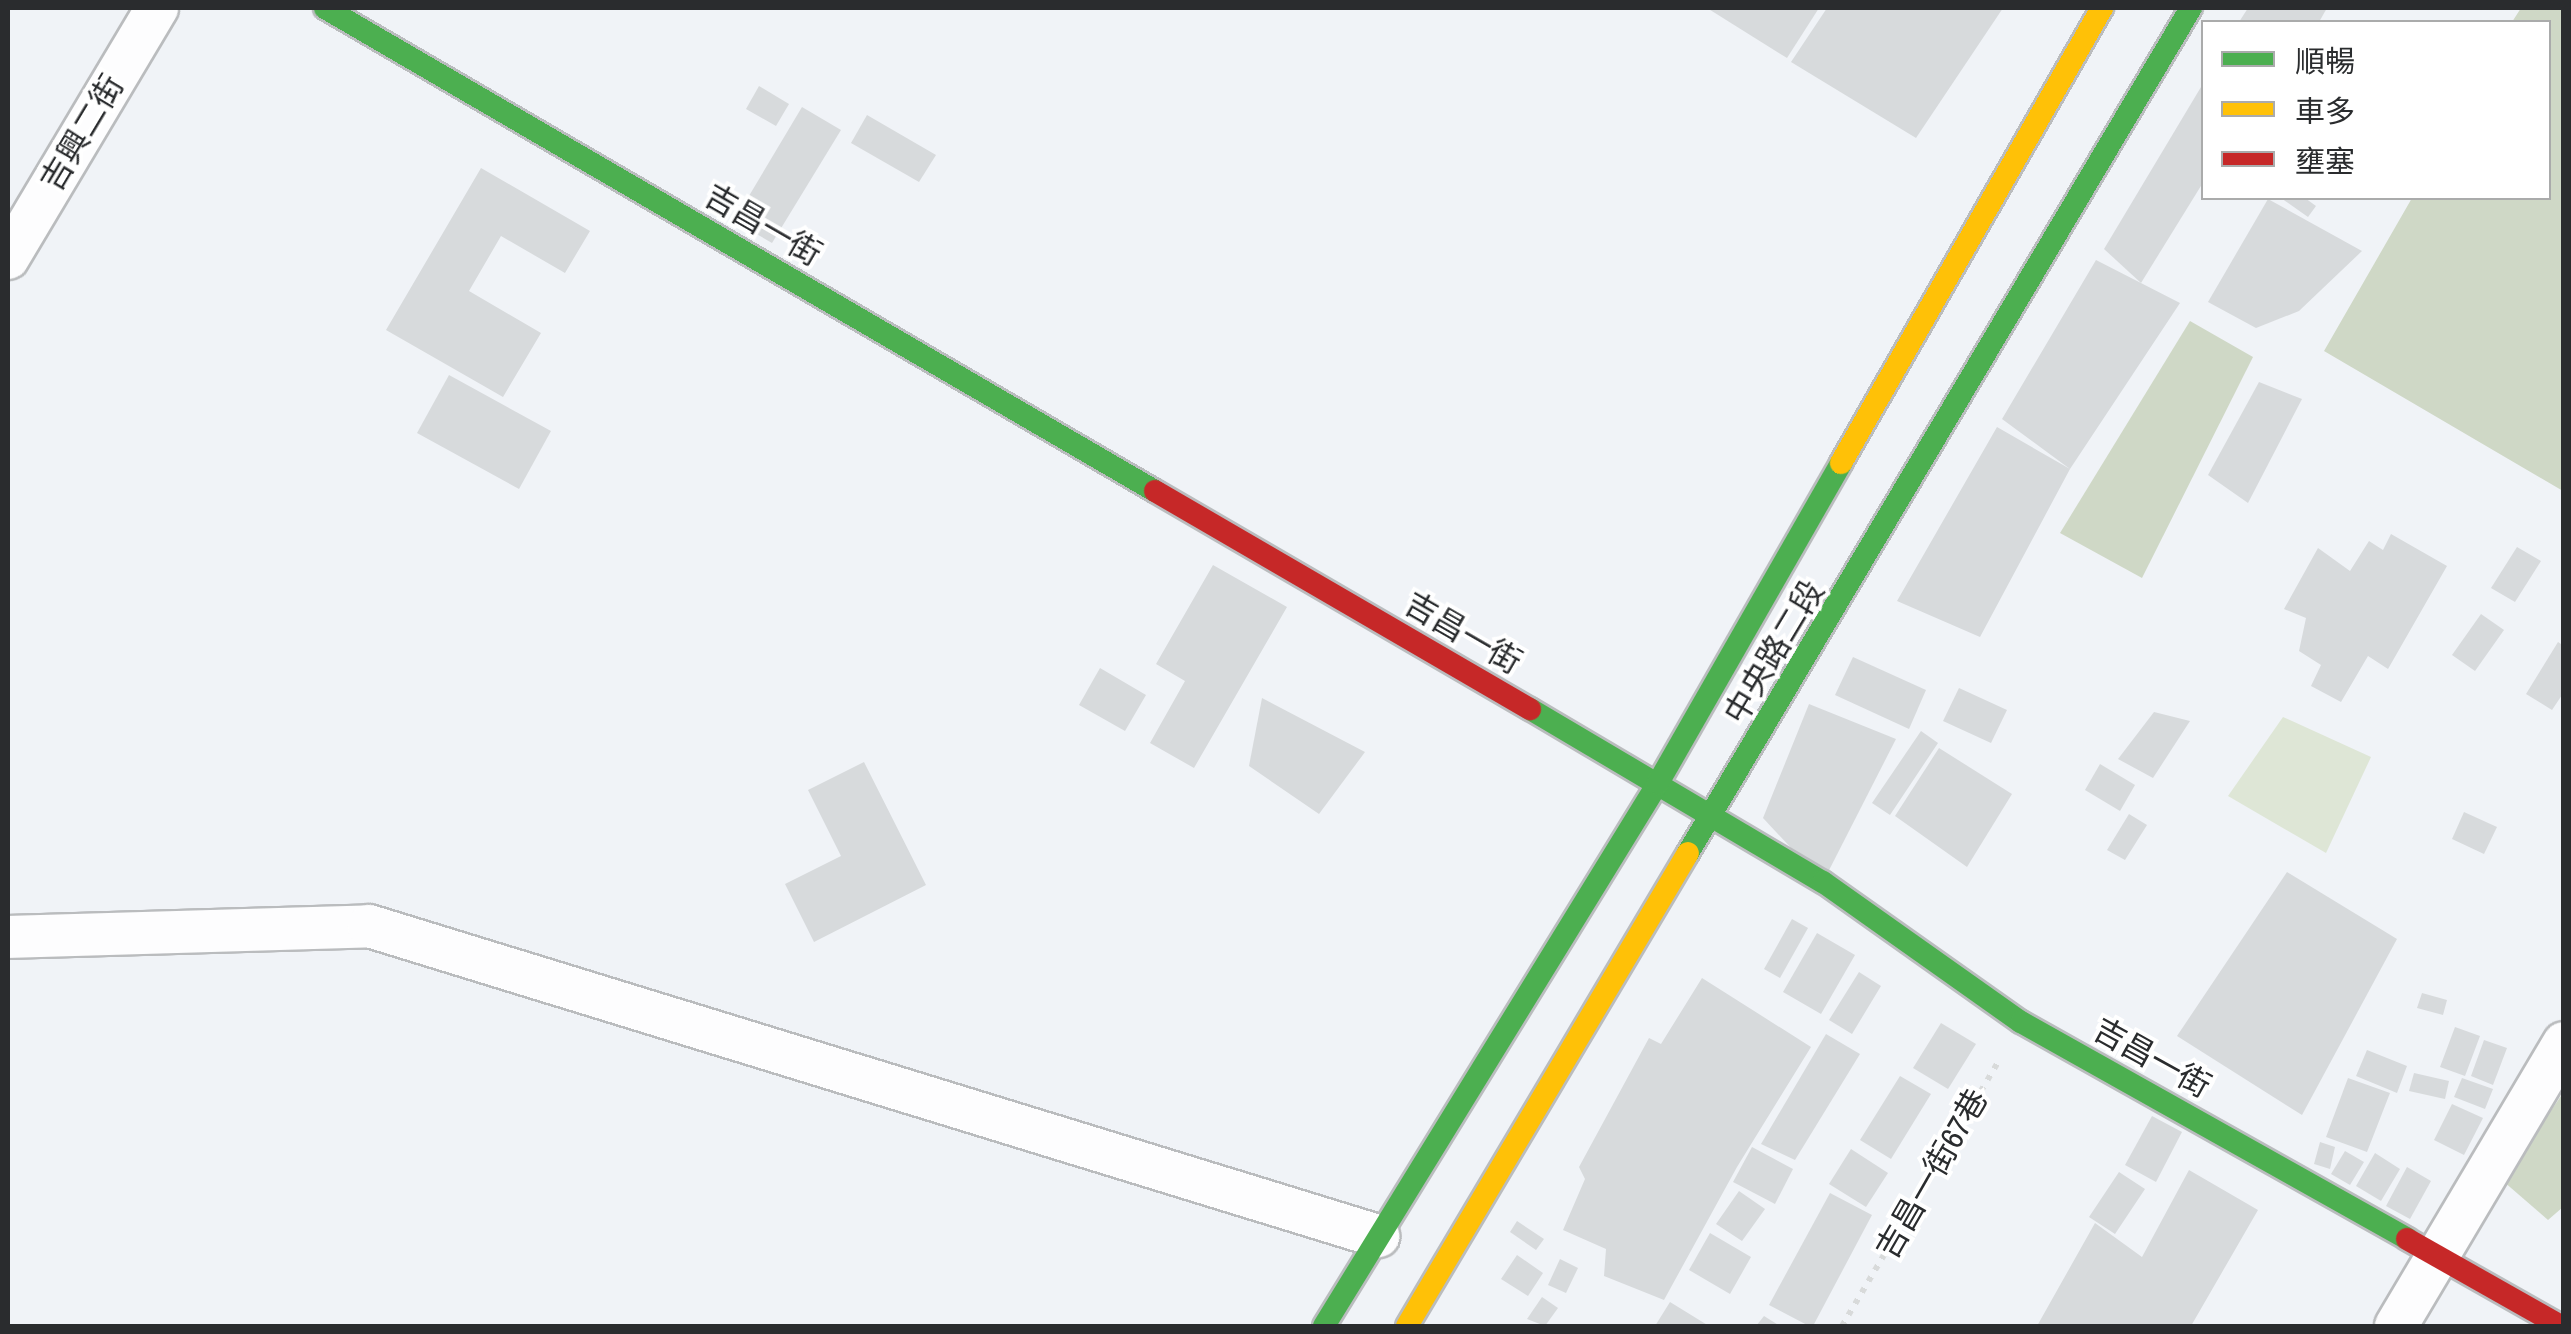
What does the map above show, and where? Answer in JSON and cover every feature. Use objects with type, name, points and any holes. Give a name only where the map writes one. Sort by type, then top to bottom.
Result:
[{"type":"street","name":"吉興二街","points":[[8,258],[157,8]]},
{"type":"street","name":"吉昌一街","points":[[325,8],[1714,816],[1822,882],[2021,1022],[2561,1326]]},
{"type":"street","name":"中央路二段","points":[[1324,1326],[1658,783],[2102,8]]},
{"type":"street","name":"中央路二段","points":[[1408,1326],[2191,8]]},
{"type":"street","points":[[8,937],[368,926],[1378,1236]]},
{"type":"street","points":[[2396,1326],[2564,1043]]},
{"type":"path","name":"吉昌一街67巷","points":[[1842,1326],[2021,1022]]},
{"type":"green space","points":[[2521,8],[2563,8],[2563,491],[2324,351],[2411,200],[2551,200],[2551,20],[2513,20]]},
{"type":"green space","points":[[2190,321],[2253,357],[2142,578],[2060,533]]},
{"type":"green space","points":[[2283,717],[2371,757],[2326,853],[2228,796]]},
{"type":"green space","points":[[2563,1093],[2563,1207],[2548,1220],[2503,1181]]},
{"type":"building","points":[[1707,8],[1819,8],[1787,58]]},
{"type":"building","points":[[1827,8],[2003,8],[1916,138],[1791,62]]},
{"type":"building","points":[[2248,8],[2327,8],[2320,20],[2240,20]]},
{"type":"building","points":[[759,86],[789,104],[776,126],[746,109]]},
{"type":"building","points":[[2201,87],[2201,186],[2141,283],[2104,249]]},
{"type":"building","points":[[802,107],[841,130],[772,243],[734,221]]},
{"type":"building","points":[[867,115],[936,155],[919,182],[851,143]]},
{"type":"building","points":[[481,168],[590,231],[565,273],[501,236],[469,291],[541,333],[503,397],[386,330]]},
{"type":"building","points":[[2267,200],[2362,251],[2299,311],[2256,328],[2208,302]]},
{"type":"building","points":[[2284,200],[2308,200],[2316,206],[2308,217]]},
{"type":"building","points":[[2096,260],[2180,303],[2070,469],[2002,419]]},
{"type":"building","points":[[449,375],[551,431],[519,489],[417,433]]},
{"type":"building","points":[[2259,382],[2302,399],[2248,503],[2208,475]]},
{"type":"building","points":[[1997,427],[2070,469],[1980,637],[1897,601]]},
{"type":"building","points":[[2391,534],[2447,566],[2388,669],[2368,656],[2341,702],[2311,686],[2321,665],[2299,651],[2306,618],[2284,609],[2318,548],[2350,571],[2369,541],[2383,550]]},
{"type":"building","points":[[2517,547],[2541,561],[2515,602],[2491,588]]},
{"type":"building","points":[[1213,565],[1287,607],[1194,768],[1150,743],[1185,681],[1156,664]]},
{"type":"building","points":[[2481,614],[2504,630],[2475,671],[2452,655]]},
{"type":"building","points":[[2558,642],[2564,646],[2564,692],[2552,710],[2526,694]]},
{"type":"building","points":[[1853,657],[1926,690],[1909,729],[1835,695]]},
{"type":"building","points":[[1100,668],[1146,695],[1125,731],[1079,705]]},
{"type":"building","points":[[1959,688],[2007,710],[1991,743],[1943,721]]},
{"type":"building","points":[[1262,698],[1365,752],[1319,814],[1249,766]]},
{"type":"building","points":[[1809,704],[1896,739],[1823,882],[1763,818]]},
{"type":"building","points":[[2154,712],[2190,721],[2153,778],[2118,759]]},
{"type":"building","points":[[1921,731],[1938,743],[1890,815],[1872,803]]},
{"type":"building","points":[[1939,748],[2012,794],[1967,867],[1895,816]]},
{"type":"building","points":[[864,762],[926,885],[814,942],[785,884],[841,856],[808,790]]},
{"type":"building","points":[[2100,764],[2135,785],[2120,811],[2085,790]]},
{"type":"building","points":[[2464,812],[2497,827],[2484,854],[2452,839]]},
{"type":"building","points":[[2129,814],[2147,825],[2125,860],[2107,850]]},
{"type":"building","points":[[2287,872],[2397,939],[2302,1115],[2177,1036]]},
{"type":"building","points":[[1792,919],[1808,928],[1780,978],[1764,969]]},
{"type":"building","points":[[1817,933],[1855,955],[1821,1014],[1783,992]]},
{"type":"building","points":[[1859,972],[1881,986],[1852,1034],[1829,1020]]},
{"type":"building","points":[[1702,978],[1811,1047],[1737,1167],[1664,1300],[1604,1276],[1606,1249],[1563,1230],[1585,1179],[1579,1167],[1649,1038],[1661,1044]]},
{"type":"building","points":[[2422,993],[2447,1000],[2443,1015],[2417,1008]]},
{"type":"building","points":[[1941,1023],[1976,1044],[1948,1089],[1913,1068]]},
{"type":"building","points":[[2455,1027],[2480,1036],[2465,1076],[2440,1067]]},
{"type":"building","points":[[1826,1034],[1860,1054],[1795,1160],[1761,1144]]},
{"type":"building","points":[[2484,1040],[2507,1048],[2493,1085],[2471,1076]]},
{"type":"building","points":[[2367,1050],[2407,1066],[2397,1093],[2356,1076]]},
{"type":"building","points":[[2414,1073],[2449,1081],[2445,1099],[2409,1091]]},
{"type":"building","points":[[1900,1076],[1931,1094],[1891,1159],[1860,1140]]},
{"type":"building","points":[[2348,1078],[2390,1093],[2367,1152],[2326,1137]]},
{"type":"building","points":[[2462,1078],[2493,1089],[2485,1109],[2454,1097]]},
{"type":"building","points":[[2452,1104],[2483,1118],[2464,1155],[2434,1140]]},
{"type":"building","points":[[2152,1116],[2182,1132],[2156,1182],[2125,1165]]},
{"type":"building","points":[[2320,1142],[2335,1147],[2330,1169],[2314,1164]]},
{"type":"building","points":[[1752,1147],[1793,1169],[1775,1204],[1733,1182]]},
{"type":"building","points":[[1851,1149],[1888,1173],[1866,1207],[1829,1184]]},
{"type":"building","points":[[2345,1151],[2364,1162],[2350,1185],[2331,1174]]},
{"type":"building","points":[[2375,1153],[2400,1169],[2381,1201],[2356,1186]]},
{"type":"building","points":[[2407,1167],[2431,1181],[2410,1219],[2386,1206]]},
{"type":"building","points":[[2189,1170],[2258,1210],[2191,1326],[2037,1326],[2095,1223],[2142,1257]]},
{"type":"building","points":[[2119,1172],[2145,1189],[2115,1234],[2089,1217]]},
{"type":"building","points":[[1739,1191],[1765,1209],[1742,1241],[1716,1224]]},
{"type":"building","points":[[1830,1193],[1872,1215],[1813,1326],[1809,1326],[1769,1305]]},
{"type":"building","points":[[1517,1221],[1544,1239],[1536,1250],[1510,1232]]},
{"type":"building","points":[[1710,1233],[1751,1257],[1730,1294],[1689,1270]]},
{"type":"building","points":[[1517,1255],[1543,1273],[1528,1296],[1501,1279]]},
{"type":"building","points":[[1560,1259],[1578,1268],[1566,1293],[1548,1285]]},
{"type":"building","points":[[1542,1297],[1558,1308],[1545,1326],[1527,1319]]},
{"type":"building","points":[[1670,1302],[1709,1326],[1655,1326]]},
{"type":"building","points":[[1764,1316],[1780,1326],[1756,1326]]},
{"type":"traffic: fast","points":[[325,8],[1155,491]]},
{"type":"traffic: fast","points":[[1688,853],[2191,8]]},
{"type":"traffic: fast","points":[[1324,1326],[1658,783],[1841,463]]},
{"type":"traffic: fast","points":[[1530,709],[1823,882],[2021,1022],[2407,1239]]},
{"type":"traffic: slow","points":[[1841,463],[2102,8]]},
{"type":"traffic: slow","points":[[1407,1326],[1688,853]]},
{"type":"traffic: jam","points":[[1155,491],[1530,709]]},
{"type":"traffic: jam","points":[[2407,1239],[2561,1326]]}]
